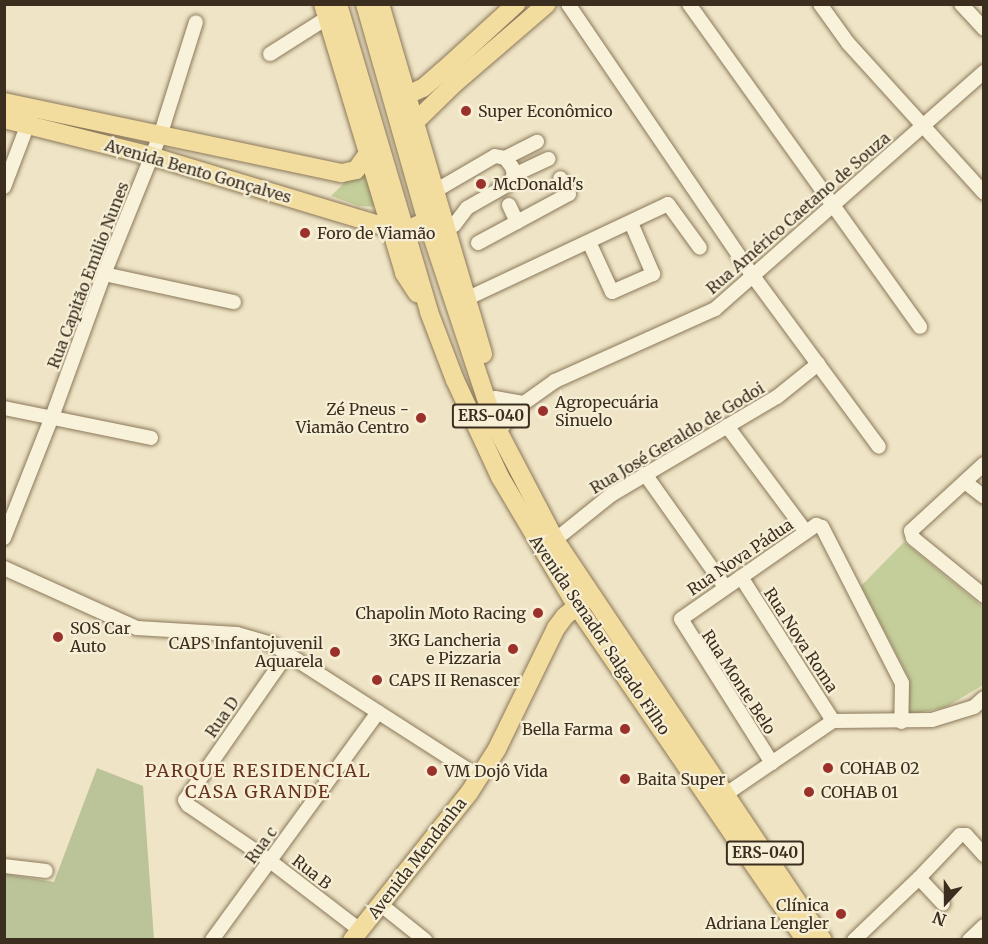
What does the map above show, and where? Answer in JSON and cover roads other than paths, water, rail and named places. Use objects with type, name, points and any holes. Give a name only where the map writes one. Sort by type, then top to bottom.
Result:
[{"type":"main road","name":"Avenida Senador Salgado Filho","points":[[365,4],[426,218],[481,388],[506,448],[555,540],[823,939]]},
{"type":"main road","name":"Avenida Senador Salgado Filho","points":[[380,4],[503,426],[506,448]]},
{"type":"main road","points":[[415,122],[449,77],[516,4]]},
{"type":"main road","points":[[407,95],[449,77],[547,4]]},
{"type":"main road","name":"Avenida Senador Salgado Filho","points":[[329,9],[367,155],[455,380],[500,477],[576,606],[805,939]]},
{"type":"main road","name":"Avenida Senador Salgado Filho","points":[[329,9],[397,228],[396,245],[404,273],[429,312]]},
{"type":"main road","name":"Avenida Bento Gonçalves","points":[[4,102],[31,116],[151,156],[397,228]]},
{"type":"main road","name":"Avenida Bento Gonçalves","points":[[4,119],[31,116],[161,133],[342,173],[356,170],[367,155]]},
{"type":"main road","points":[[397,228],[417,226],[426,218],[435,194]]},
{"type":"main road","points":[[371,221],[396,245]]},
{"type":"main road","name":"Avenida Mendanha","points":[[356,935],[479,777],[497,749],[556,628],[576,606],[593,596]]},
{"type":"street","points":[[568,4],[753,276],[879,447]]},
{"type":"street","points":[[689,4],[920,327]]},
{"type":"street","points":[[820,4],[848,43],[984,193]]},
{"type":"street","points":[[961,4],[984,29]]},
{"type":"street","points":[[270,54],[329,9]]},
{"type":"street","name":"Rua Capitão Emilio Nunes","points":[[4,538],[52,417],[104,274],[161,133],[196,22]]},
{"type":"street","name":"Rua Américo Caetano de Souza","points":[[503,426],[523,403],[555,381],[715,309],[984,72]]},
{"type":"street","points":[[4,187],[31,116]]},
{"type":"street","points":[[435,194],[495,156],[505,158],[537,142]]},
{"type":"street","points":[[505,158],[512,167],[514,175]]},
{"type":"street","points":[[445,229],[454,225],[467,208],[509,184],[514,175],[548,159]]},
{"type":"street","points":[[478,243],[569,194],[560,178]]},
{"type":"street","points":[[466,299],[669,204],[700,248]]},
{"type":"street","points":[[509,205],[517,222]]},
{"type":"street","points":[[589,242],[612,292],[652,274],[631,223]]},
{"type":"street","points":[[104,274],[234,303]]},
{"type":"street","name":"Rua José Geraldo de Godoi","points":[[555,540],[611,495],[777,397],[818,364]]},
{"type":"street","points":[[495,398],[523,403]]},
{"type":"street","points":[[4,408],[151,438]]},
{"type":"street","points":[[727,426],[806,532]]},
{"type":"street","points":[[984,464],[911,531],[913,538],[984,596]]},
{"type":"street","points":[[645,474],[725,587]]},
{"type":"street","points":[[965,482],[984,497]]},
{"type":"street","name":"Rua Nova Pádua","points":[[681,619],[806,532],[820,525],[902,683],[901,722]]},
{"type":"street","points":[[4,568],[137,628],[237,634],[272,644],[479,777]]},
{"type":"street","name":"Rua Nova Roma","points":[[741,577],[834,720]]},
{"type":"street","name":"Rua Monte Belo","points":[[681,619],[772,762]]},
{"type":"street","name":"Rua D","points":[[186,800],[287,654]]},
{"type":"street","points":[[726,794],[834,720],[901,722],[932,720],[974,707],[984,698]]},
{"type":"street","name":"Rua c","points":[[212,939],[378,712]]},
{"type":"street","name":"Rua B","points":[[186,800],[188,805],[270,861],[356,935]]},
{"type":"street","points":[[854,939],[920,878],[960,835],[966,835],[984,855]]},
{"type":"street","points":[[4,866],[46,871]]},
{"type":"street","points":[[920,878],[943,904]]},
{"type":"street","points":[[380,904],[425,939]]},
{"type":"street","points":[[969,939],[984,926]]},
{"type":"place","name":"Super Econômico","points":[[466,111]]},
{"type":"place","name":"McDonald's","points":[[481,184]]},
{"type":"place","name":"Foro de Viamão","points":[[305,233]]},
{"type":"place","name":"Agropecuária Sinuelo","points":[[543,411]]},
{"type":"place","name":"Zé Pneus - Viamão Centro","points":[[421,418]]},
{"type":"place","name":"Chapolin Moto Racing","points":[[538,613]]},
{"type":"place","name":"SOS Car Auto","points":[[58,637]]},
{"type":"place","name":"3KG Lancheria e Pizzaria","points":[[513,649]]},
{"type":"place","name":"CAPS Infantojuvenil Aquarela","points":[[335,652]]},
{"type":"place","name":"CAPS II Renascer","points":[[377,680]]},
{"type":"place","name":"Bella Farma","points":[[625,729]]},
{"type":"place","name":"COHAB 02","points":[[828,768]]},
{"type":"place","name":"VM Dojô Vida","points":[[432,771]]},
{"type":"place","name":"Baita Super","points":[[625,779]]},
{"type":"place","name":"COHAB 01","points":[[809,792]]},
{"type":"place","name":"Clínica Adriana Lengler","points":[[841,914]]},
{"type":"district","name":"PARQUE RESIDENCIAL CASA GRANDE","points":[[258,782]]}]
